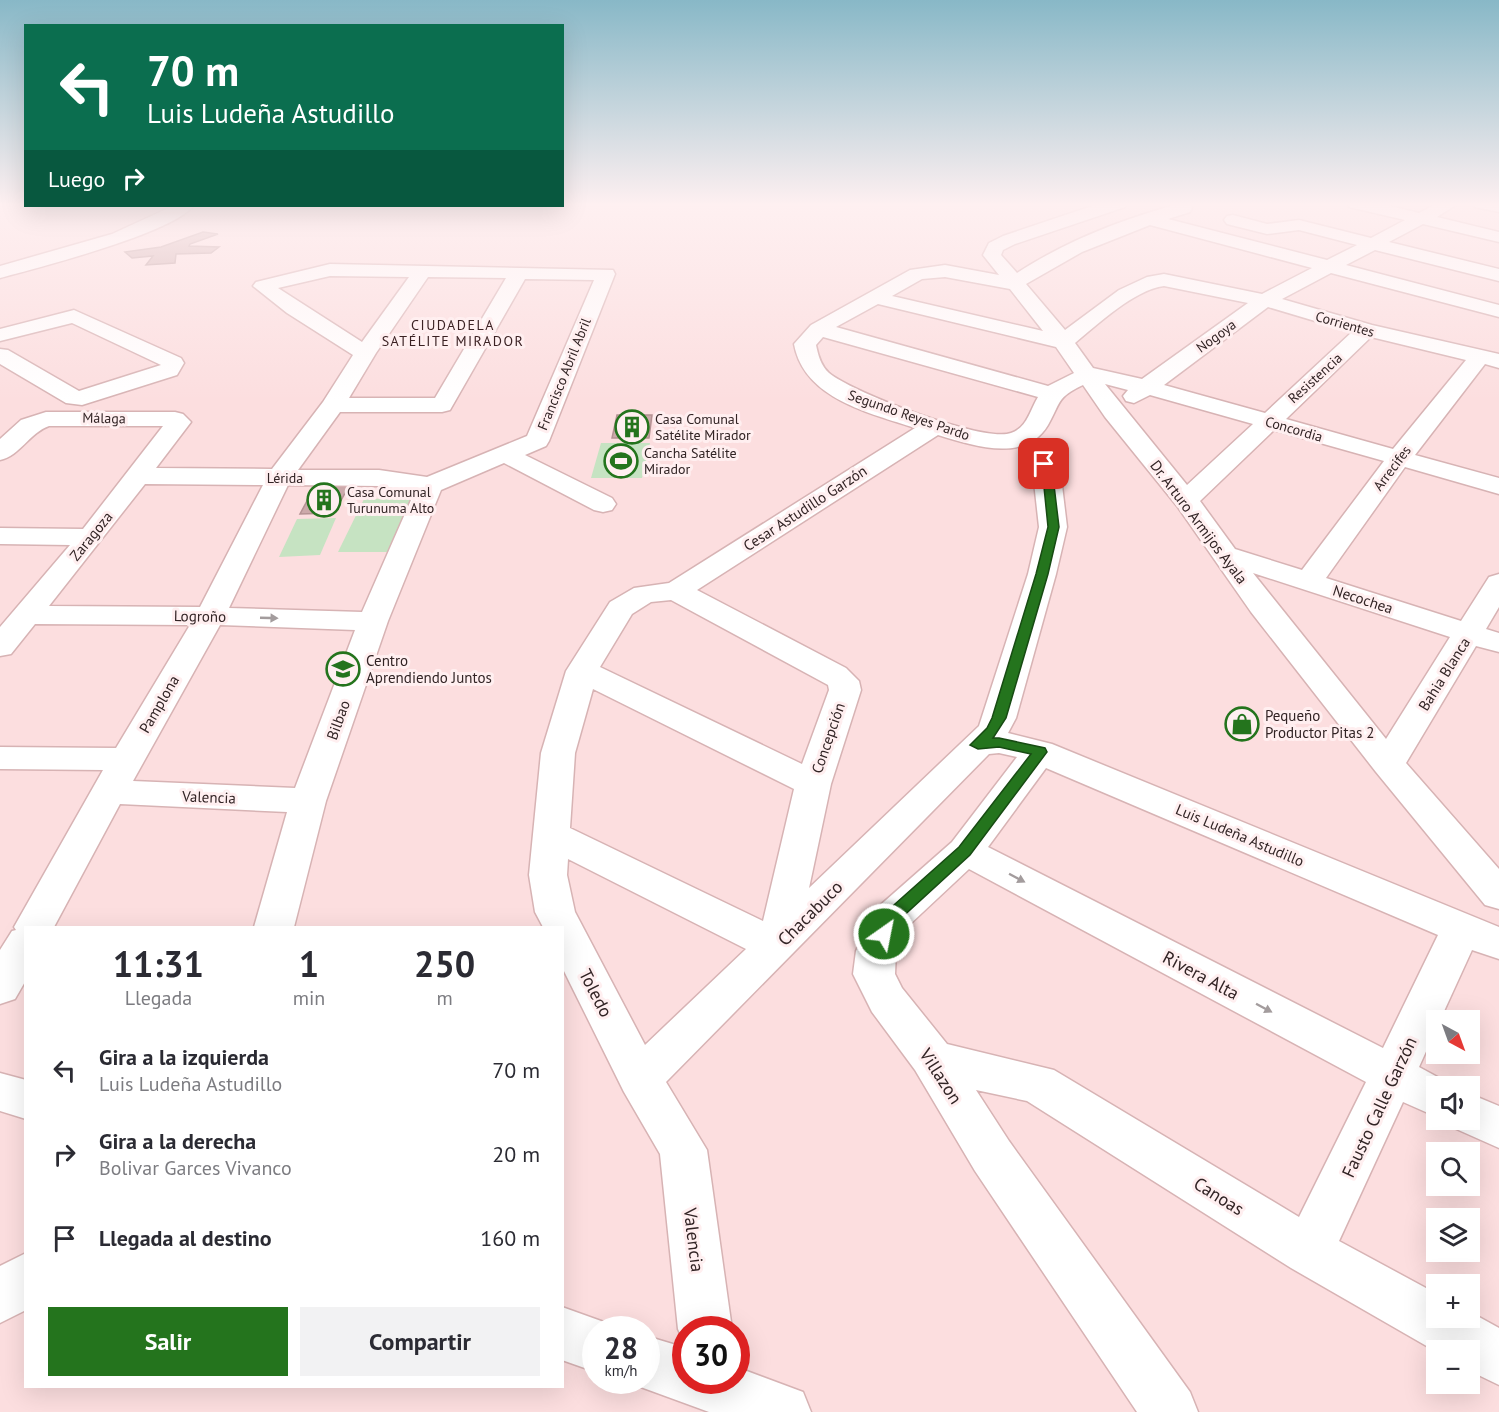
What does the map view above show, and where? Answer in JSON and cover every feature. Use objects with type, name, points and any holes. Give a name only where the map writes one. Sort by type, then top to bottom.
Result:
[{"type":"street","name":"Dr. Arturo Armijos Ayala","points":[[1003,269],[1088,374],[1113,412],[1185,500],[1262,606],[1388,765],[1499,895]]},
{"type":"street","points":[[818,329],[917,274],[945,271],[1014,284],[1035,269]]},
{"type":"street","name":"Nogoya","points":[[1113,412],[1265,300],[1325,269]]},
{"type":"street","points":[[1342,269],[1499,310]]},
{"type":"street","points":[[1475,269],[1499,275]]},
{"type":"street","points":[[294,309],[330,270]]},
{"type":"street","points":[[333,405],[442,405],[519,273],[330,270],[263,286],[294,309],[365,353]]},
{"type":"street","name":"Pamplona","points":[[35,926],[127,759],[210,616],[279,478],[333,405],[365,353],[422,272]]},
{"type":"street","name":"Francisco Abril Abril","points":[[507,455],[537,441],[606,274],[519,273]]},
{"type":"street","name":"Corrientes","points":[[1063,342],[1107,308],[1156,279],[1265,300],[1366,330],[1489,358]]},
{"type":"street","points":[[873,297],[1063,342]]},
{"type":"street","points":[[0,335],[69,316],[78,316],[173,363],[169,369],[82,398],[74,398],[0,355]]},
{"type":"street","points":[[818,329],[1052,394],[1088,374]]},
{"type":"street","name":"Segundo Reyes Pardo","points":[[818,329],[806,344],[807,356],[820,377],[842,392],[935,426],[991,441],[1010,441],[1026,436],[1032,430],[1052,394]]},
{"type":"street","name":"Resistencia","points":[[1185,500],[1366,330]]},
{"type":"street","name":"Arrecifes","points":[[1308,582],[1399,458],[1489,358]]},
{"type":"street","name":"Concordia","points":[[1088,374],[1146,387],[1499,486]]},
{"type":"street","name":"Málaga","points":[[0,453],[29,425],[60,417],[175,419],[179,422]]},
{"type":"street","name":"Zaragoza","points":[[0,647],[91,537],[179,422]]},
{"type":"street","name":"Cesar Astudillo Garzón","points":[[676,591],[935,426]]},
{"type":"street","points":[[430,485],[507,455],[603,504]]},
{"type":"street","name":"Chacabuco","points":[[640,1079],[993,731],[999,718],[1042,574],[1053,527],[1048,477],[1044,464]]},
{"type":"street","name":"Lérida","points":[[139,476],[379,478],[430,485]]},
{"type":"street","name":"Bilbao","points":[[274,926],[308,801],[373,621],[430,485]]},
{"type":"street","points":[[0,536],[91,537]]},
{"type":"street","name":"Necochea","points":[[1227,555],[1499,643]]},
{"type":"street","name":"Bahia Blanca","points":[[1388,765],[1499,584]]},
{"type":"street","name":"Toledo","points":[[562,926],[555,912],[549,875],[558,753],[582,671],[621,608],[644,594],[676,591]]},
{"type":"street","name":"Concepción","points":[[676,591],[843,681],[845,690],[813,784],[777,946]]},
{"type":"street","name":"Logroño","points":[[28,615],[210,616],[373,621]]},
{"type":"street","points":[[582,671],[813,784]]},
{"type":"street","name":"Luis Ludeña Astudillo","points":[[978,745],[999,742],[1040,752],[1481,936]]},
{"type":"street","name":"Villazon","points":[[1040,752],[965,851],[891,918],[876,951],[874,974],[888,1000],[931,1057],[992,1156],[1170,1412]]},
{"type":"street","points":[[0,758],[127,759]]},
{"type":"street","name":"Valencia","points":[[110,792],[308,801]]},
{"type":"street","points":[[552,835],[777,946]]},
{"type":"street","name":"Rivera Alta","points":[[965,851],[1426,1093]]},
{"type":"street","name":"Toledo","points":[[564,930],[640,1079],[683,1150]]},
{"type":"street","name":"Fausto Calle Garzón","points":[[1309,1251],[1394,1077],[1481,936]]},
{"type":"street","points":[[0,987],[24,945]]},
{"type":"street","name":"Canoas","points":[[931,1057],[952,1066],[1038,1084],[1309,1251],[1499,1358]]},
{"type":"street","points":[[0,1092],[24,1099]]},
{"type":"street","points":[[1480,1119],[1499,1128]]},
{"type":"street","name":"Valencia","points":[[683,1150],[703,1316]]},
{"type":"street","points":[[0,1298],[24,1280]]},
{"type":"street","points":[[564,1334],[582,1340]]},
{"type":"street","points":[[737,1394],[783,1412]]},
{"type":"green space","name":"Cancha Satélite Mirador","points":[[601,443],[650,443],[642,478],[591,478]]},
{"type":"green space","points":[[419,498],[397,552],[338,552],[364,499]]},
{"type":"green space","points":[[336,518],[320,555],[279,557],[297,519]]},
{"type":"building","name":"Casa Comunal Satélite Mirador","points":[[617,415],[652,415],[649,438],[612,438]]},
{"type":"building","name":"Casa Comunal Turunuma Alto","points":[[315,486],[349,486],[334,513],[300,514]]},
{"type":"place","name":"Casa Comunal Satélite Mirador","points":[[632,427]]},
{"type":"place","name":"Cancha Satélite Mirador","points":[[621,461]]},
{"type":"place","name":"Casa Comunal Turunuma Alto","points":[[324,500]]},
{"type":"place","name":"Centro Aprendiendo Juntos","points":[[343,669]]},
{"type":"place","name":"Pequeño Productor Pitas 2","points":[[1242,724]]},
{"type":"district","name":"CIUDADELA SATÉLITE MIRADOR","points":[[453,334]]},
{"type":"route","points":[[884,934],[891,918],[965,851],[1040,752],[999,742],[978,745],[993,731],[999,718],[1042,574],[1053,527],[1048,477],[1044,464]]}]
